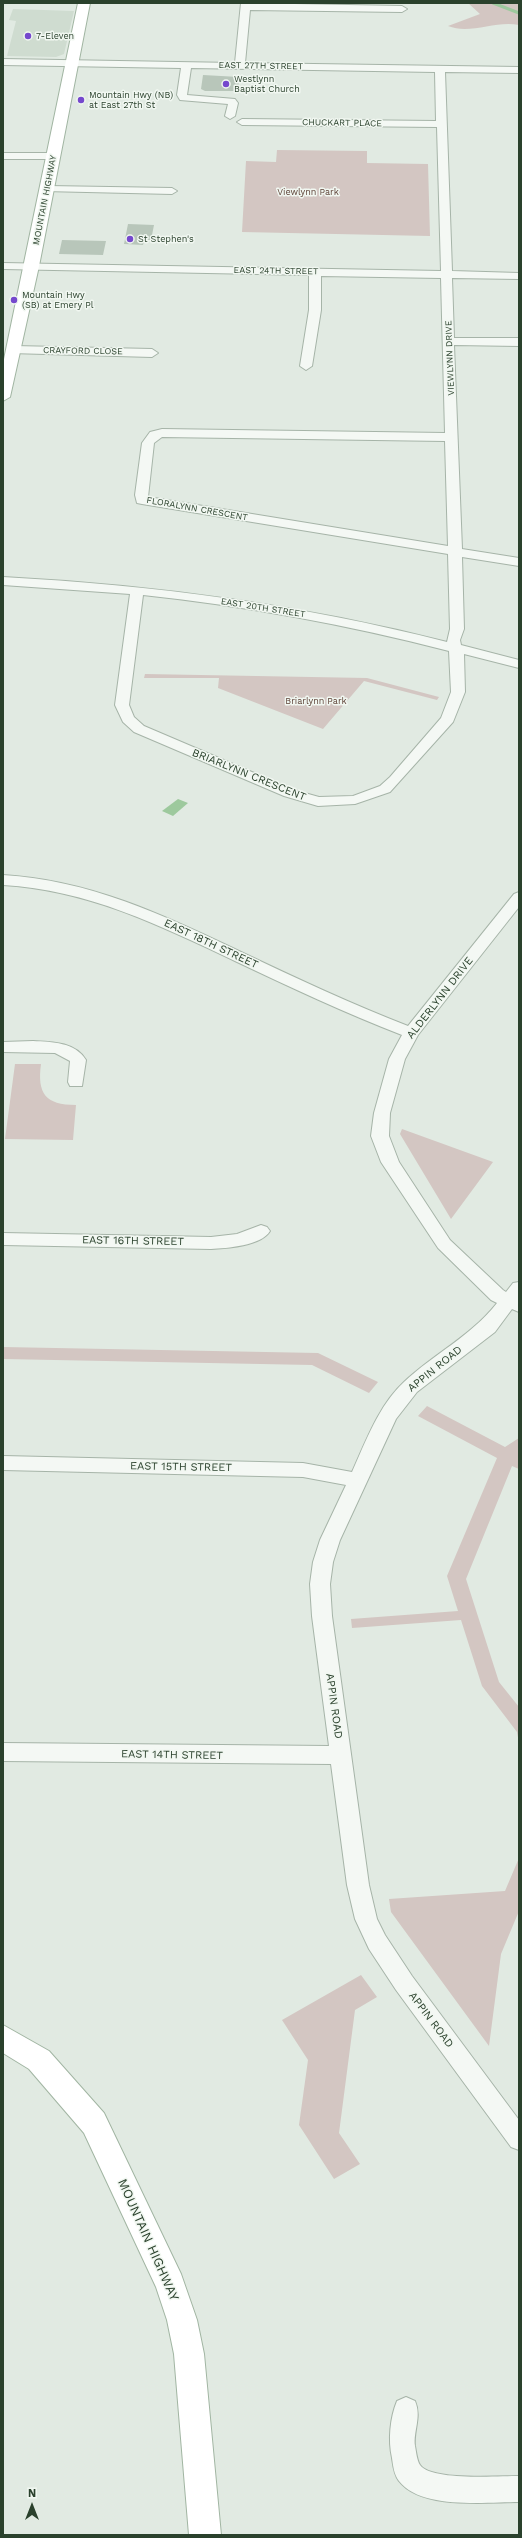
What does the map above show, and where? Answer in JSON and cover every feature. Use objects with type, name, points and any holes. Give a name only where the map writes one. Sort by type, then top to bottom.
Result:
[{"type":"main road","name":"MOUNTAIN HIGHWAY","points":[[3,397],[48,189],[84,3]]},
{"type":"main road","name":"MOUNTAIN HIGHWAY","points":[[3,2038],[39,2060],[68,2091],[94,2123],[170,2284],[182,2320],[189,2354],[205,2535]]},
{"type":"street","points":[[240,66],[246,5],[402,9]]},
{"type":"street","name":"EAST 27TH STREET","points":[[3,62],[519,70]]},
{"type":"street","name":"CHUCKART PLACE","points":[[186,65],[182,96],[184,98],[231,100],[233,103],[230,116],[222,118],[220,121],[230,125],[242,122],[443,124]]},
{"type":"street","name":"VIEWLYNN DRIVE","points":[[440,69],[448,274],[457,629],[453,640],[454,647]]},
{"type":"street","points":[[3,156],[54,156]]},
{"type":"street","points":[[48,189],[172,191]]},
{"type":"street","name":"EAST 24TH STREET","points":[[3,266],[519,276]]},
{"type":"street","points":[[306,366],[316,310],[315,272]]},
{"type":"street","points":[[450,341],[519,342]]},
{"type":"street","name":"CRAYFORD CLOSE","points":[[14,350],[152,353]]},
{"type":"street","name":"FLORALYNN CRESCENT","points":[[452,437],[154,434],[148,444],[141,495],[142,500],[173,506],[519,562]]},
{"type":"street","name":"EAST 20TH STREET","points":[[3,582],[137,591],[253,605],[319,616],[454,647],[519,664]]},
{"type":"street","name":"BRIARLYNN CRESCENT","points":[[137,591],[122,705],[123,711],[132,725],[165,742],[282,790],[318,802],[354,800],[369,796],[385,789],[395,780],[445,723],[453,709],[458,692],[459,679],[454,647]]},
{"type":"street","name":"EAST 18TH STREET","points":[[3,880],[41,882],[104,896],[352,1008],[411,1032]]},
{"type":"street","name":"ALDERLYNN DRIVE","points":[[516,1298],[497,1295],[444,1244],[423,1215],[390,1162],[380,1136],[382,1113],[397,1059],[411,1032],[519,897]]},
{"type":"street","points":[[3,1046],[48,1047],[69,1051],[78,1060],[76,1082]]},
{"type":"street","name":"EAST 16TH STREET","points":[[3,1239],[211,1243],[239,1240],[261,1231]]},
{"type":"street","name":"APPIN ROAD","points":[[516,1298],[488,1327],[410,1387],[398,1400],[385,1421],[330,1540],[323,1562],[320,1584],[322,1616],[358,1885],[366,1919],[377,1942],[404,1983],[519,2139]]},
{"type":"street","name":"EAST 15TH STREET","points":[[3,1463],[303,1470],[358,1480]]},
{"type":"street","name":"EAST 14TH STREET","points":[[3,1752],[294,1756],[341,1755]]},
{"type":"street","points":[[406,2410],[402,2445],[408,2472],[425,2485],[447,2488],[519,2489]]},
{"type":"shaded area","points":[[13,9],[74,11],[64,54],[56,57],[7,56],[16,21],[9,20]]},
{"type":"shaded area","points":[[178,799],[188,803],[173,816],[162,811]]},
{"type":"green space","points":[[468,3],[519,3],[519,25],[501,24],[465,29],[448,26],[480,14]]},
{"type":"green space","name":"Viewlynn Park","points":[[277,150],[367,151],[367,163],[428,164],[430,236],[242,232],[246,161],[276,162]]},
{"type":"green space","name":"Briarlynn Park","points":[[145,674],[367,678],[439,697],[437,700],[364,681],[323,729],[218,688],[219,678],[144,678]]},
{"type":"green space","points":[[15,1064],[41,1064],[40,1083],[45,1095],[50,1100],[57,1103],[76,1105],[73,1140],[5,1139]]},
{"type":"green space","points":[[402,1129],[493,1162],[451,1219],[400,1134]]},
{"type":"green space","points":[[3,1347],[318,1353],[378,1382],[369,1393],[312,1365],[3,1359]]},
{"type":"green space","points":[[427,1406],[505,1447],[519,1438],[519,1469],[512,1466],[466,1579],[499,1682],[519,1707],[519,1743],[517,1732],[482,1686],[461,1620],[352,1628],[351,1619],[458,1611],[447,1576],[497,1458],[418,1416]]},
{"type":"green space","points":[[519,1858],[519,1911],[501,1954],[489,2046],[391,1912],[389,1899],[505,1891]]},
{"type":"green space","points":[[361,1975],[377,1997],[355,2010],[339,2133],[360,2164],[334,2179],[299,2125],[308,2060],[282,2020]]},
{"type":"building","name":"Westlynn Baptist Church","points":[[203,75],[239,77],[238,91],[205,91],[201,89]]},
{"type":"building","points":[[128,224],[154,225],[151,240],[144,240],[143,245],[124,244]]},
{"type":"building","points":[[62,240],[106,241],[103,255],[59,254]]},
{"type":"waterway","points":[[493,3],[519,13]]},
{"type":"place","name":"7-Eleven","points":[[28,36]]},
{"type":"place","name":"Westlynn Baptist Church","points":[[226,84]]},
{"type":"place","name":"Mountain Hwy (NB) at East 27th St","points":[[81,100]]},
{"type":"place","name":"St Stephen's","points":[[130,239]]},
{"type":"place","name":"Mountain Hwy (SB) at Emery Pl","points":[[14,300]]}]
